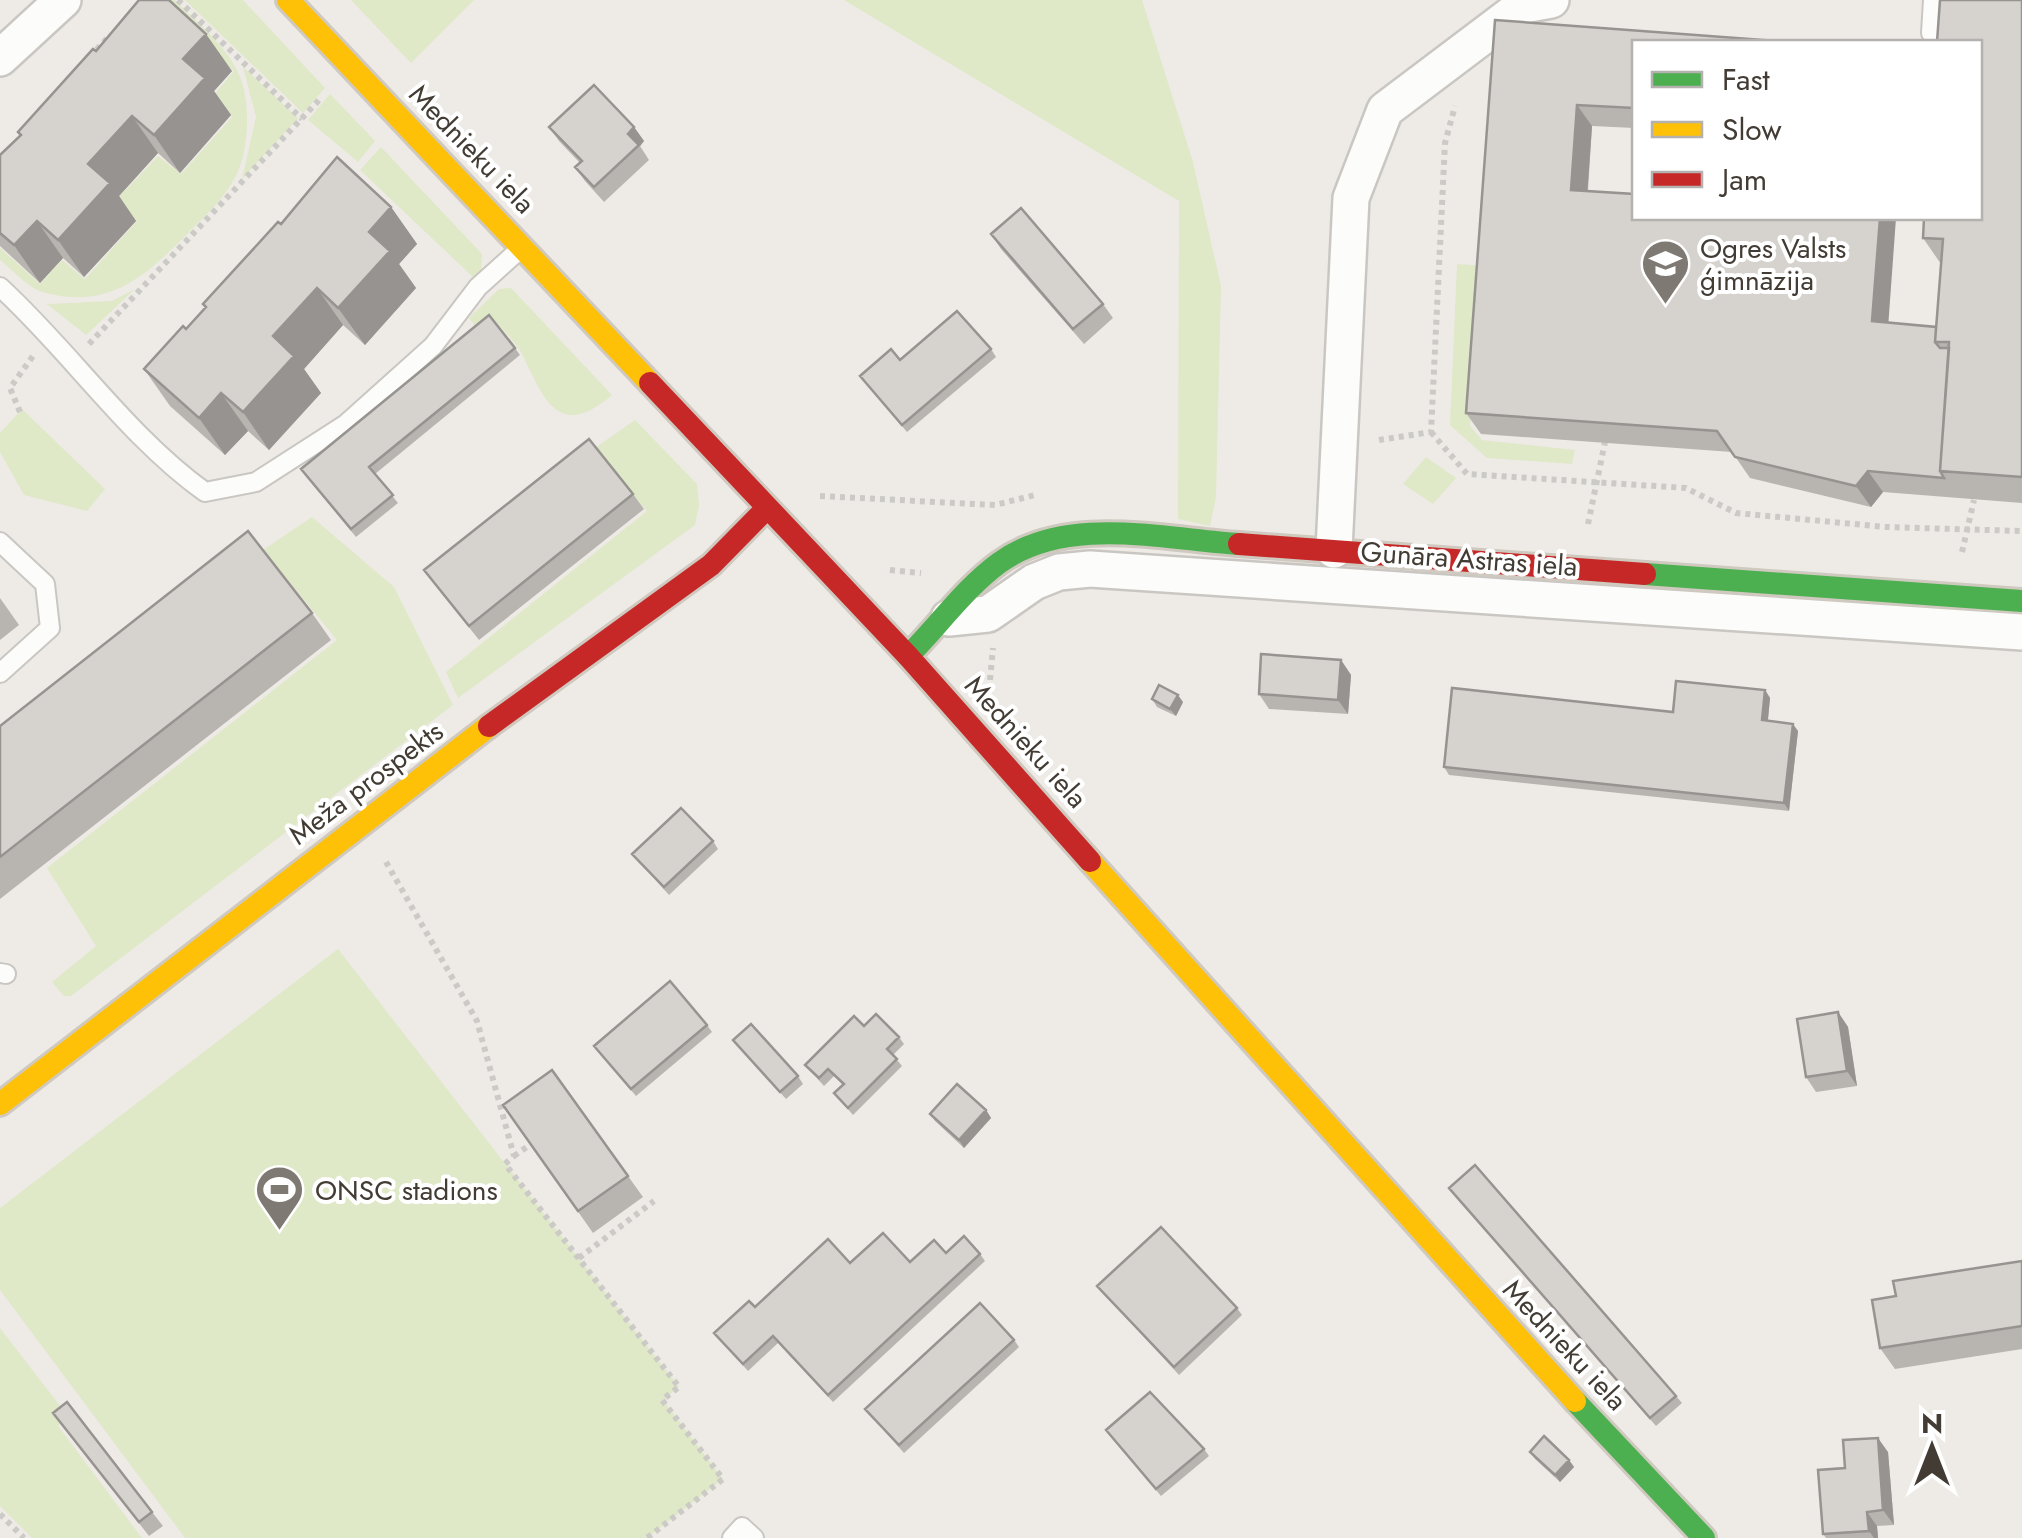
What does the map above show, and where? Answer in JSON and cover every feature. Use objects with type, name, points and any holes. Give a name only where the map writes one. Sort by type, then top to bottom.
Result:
[{"type":"street","points":[[0,58],[63,0]]},
{"type":"street","name":"Mednieku iela","points":[[288,0],[908,656],[1522,1345],[1704,1538]]},
{"type":"street","points":[[1334,550],[1351,198],[1385,110],[1524,5],[1552,0]]},
{"type":"street","name":"Meža prospekts","points":[[0,1104],[360,825],[711,564],[766,508]]},
{"type":"street","name":"Gunāra Astras iela","points":[[908,656],[949,618],[972,582],[1019,549],[1048,538],[1087,533],[2022,601]]},
{"type":"street","name":"Gunāra Astras iela","points":[[949,618],[988,614],[1034,582],[1060,572],[1090,569],[2022,632]]},
{"type":"lane","points":[[1931,32],[1933,0]]},
{"type":"lane","points":[[0,316],[6,293],[74,361],[167,465],[205,492],[256,482],[346,424],[433,346],[478,287],[523,246]]},
{"type":"lane","points":[[0,542],[44,584],[50,628],[0,673]]},
{"type":"lane","points":[[732,1538],[742,1527],[754,1538]]},
{"type":"path","points":[[178,0],[302,119]]},
{"type":"path","points":[[88,59],[115,30]]},
{"type":"path","points":[[1470,48],[1445,143],[1431,432],[1467,474],[1686,488],[1736,513],[1886,527],[2022,530]]},
{"type":"path","points":[[74,361],[324,94]]},
{"type":"path","points":[[20,412],[10,388],[50,336]]},
{"type":"path","points":[[1377,453],[1380,437],[1431,432]]},
{"type":"path","points":[[1585,542],[1605,442]]},
{"type":"path","points":[[818,496],[995,506],[1028,494],[1043,496]]},
{"type":"path","points":[[1951,564],[1962,553],[1972,526],[1974,500]]},
{"type":"path","points":[[360,825],[376,842],[478,1021],[514,1156]]},
{"type":"path","points":[[531,1144],[505,1164],[678,1388],[662,1400],[723,1478],[646,1538]]},
{"type":"path","points":[[579,1258],[654,1201]]},
{"type":"path","points":[[0,1514],[24,1538]]},
{"type":"green space","points":[[153,0],[175,0],[216,41],[240,76],[247,108],[240,166],[208,213],[162,259],[128,284],[89,297],[42,292],[0,260],[0,248],[40,284],[62,260],[85,279],[137,221],[116,200],[158,156],[181,174],[232,117],[213,96],[234,71]]},
{"type":"green space","points":[[185,0],[243,0],[325,88],[303,113]]},
{"type":"green space","points":[[351,0],[474,0],[411,63]]},
{"type":"green space","points":[[844,0],[1142,0],[1193,162],[1221,286],[1216,497],[1210,526],[1178,519],[1179,201]]},
{"type":"green space","points":[[243,67],[298,118],[242,179],[256,117]]},
{"type":"green space","points":[[330,94],[375,141],[358,162],[308,120]]},
{"type":"green space","points":[[381,147],[482,254],[481,272],[475,279],[360,170]]},
{"type":"green space","points":[[1457,264],[1485,266],[1470,426],[1482,440],[1575,450],[1572,464],[1487,458],[1450,425]]},
{"type":"green space","points":[[511,288],[612,395],[580,414],[557,410],[539,389],[518,348],[495,320],[479,331],[469,318],[499,289]]},
{"type":"green space","points":[[135,289],[86,335],[47,304],[112,301]]},
{"type":"green space","points":[[22,409],[105,489],[87,511],[24,495],[0,452],[0,433]]},
{"type":"green space","points":[[635,420],[697,484],[699,505],[695,525],[458,698],[446,672],[647,511],[595,448]]},
{"type":"green space","points":[[1426,457],[1456,478],[1433,504],[1403,484]]},
{"type":"green space","points":[[312,517],[394,587],[453,705],[71,996],[64,996],[52,982],[96,946],[47,868],[337,640],[263,550]]},
{"type":"green space","name":"ONSC stadions","points":[[338,949],[679,1387],[663,1400],[723,1479],[647,1538],[185,1538],[0,1290],[0,1208]]},
{"type":"green space","points":[[0,1328],[67,1415],[58,1426],[142,1538],[32,1538],[0,1506]]},
{"type":"building","points":[[139,0],[169,0],[206,34],[183,59],[205,78],[154,135],[132,116],[88,164],[110,183],[58,240],[37,221],[14,245],[0,233],[0,155]]},
{"type":"building","points":[[1940,0],[2022,0],[2022,477],[1940,471],[1949,342],[1935,342],[1943,239],[1923,238],[1924,220],[1982,220],[1982,40],[1937,40]]},
{"type":"building","points":[[1495,20],[1762,40],[1632,40],[1632,108],[1577,105],[1571,190],[1632,194],[1632,220],[1880,220],[1872,321],[1936,327],[1935,342],[1940,348],[1949,348],[1940,471],[1944,478],[1868,471],[1856,486],[1735,457],[1717,431],[1466,413]]},
{"type":"building","points":[[594,85],[634,127],[628,134],[639,145],[594,187],[575,167],[582,161],[549,127]]},
{"type":"building","points":[[337,157],[391,207],[369,232],[390,251],[338,308],[317,288],[273,336],[294,356],[243,412],[221,393],[199,418],[144,369],[183,326],[186,329],[206,307],[203,304],[278,222],[281,224]]},
{"type":"building","points":[[1021,208],[1103,304],[1073,329],[991,234]]},
{"type":"building","points":[[957,311],[991,349],[902,425],[860,376],[891,349],[900,360]]},
{"type":"building","points":[[489,315],[515,348],[369,467],[393,495],[351,529],[301,469]]},
{"type":"building","points":[[589,439],[633,494],[469,626],[424,570]]},
{"type":"building","points":[[248,531],[312,613],[0,857],[0,726]]},
{"type":"building","points":[[1261,654],[1341,660],[1338,700],[1259,694]]},
{"type":"building","points":[[1676,681],[1765,690],[1762,720],[1793,724],[1784,803],[1444,767],[1452,688],[1673,712]]},
{"type":"building","points":[[1159,685],[1178,695],[1170,709],[1152,699]]},
{"type":"building","points":[[681,808],[713,841],[664,887],[632,854]]},
{"type":"building","points":[[670,981],[707,1025],[631,1089],[594,1046]]},
{"type":"building","points":[[1838,1012],[1847,1071],[1806,1077],[1797,1019]]},
{"type":"building","points":[[876,1014],[899,1037],[887,1049],[897,1059],[848,1108],[834,1093],[844,1084],[828,1069],[819,1078],[805,1065],[854,1016],[864,1026]]},
{"type":"building","points":[[751,1024],[798,1076],[780,1092],[733,1040]]},
{"type":"building","points":[[552,1070],[628,1176],[578,1211],[503,1105]]},
{"type":"building","points":[[957,1084],[986,1110],[959,1140],[930,1114]]},
{"type":"building","points":[[1475,1165],[1676,1396],[1650,1418],[1449,1188]]},
{"type":"building","points":[[1161,1227],[1237,1308],[1174,1367],[1097,1286]]},
{"type":"building","points":[[883,1233],[910,1262],[934,1240],[946,1253],[964,1236],[980,1254],[828,1395],[773,1336],[743,1364],[714,1333],[749,1301],[755,1307],[828,1239],[850,1263]]},
{"type":"building","points":[[2022,1261],[2022,1326],[1880,1348],[1872,1300],[1896,1296],[1893,1281]]},
{"type":"building","points":[[980,1303],[1014,1340],[899,1445],[865,1409]]},
{"type":"building","points":[[1150,1392],[1204,1449],[1156,1489],[1106,1430]]},
{"type":"building","points":[[67,1402],[152,1512],[139,1522],[53,1413]]},
{"type":"building","points":[[1544,1436],[1569,1460],[1555,1475],[1530,1452]]},
{"type":"building","points":[[1878,1438],[1883,1510],[1867,1512],[1869,1531],[1823,1534],[1818,1470],[1845,1468],[1843,1440]]},
{"type":"traffic: fast","points":[[908,656],[975,584],[999,563],[1025,548],[1084,534],[1116,533],[1239,544]]},
{"type":"traffic: fast","points":[[1645,574],[2022,601]]},
{"type":"traffic: fast","points":[[1575,1401],[1704,1538]]},
{"type":"traffic: slow","points":[[288,0],[650,383]]},
{"type":"traffic: slow","points":[[0,1104],[489,726]]},
{"type":"traffic: slow","points":[[1090,861],[1575,1401]]},
{"type":"traffic: jam","points":[[650,383],[908,656],[1090,861]]},
{"type":"traffic: jam","points":[[489,726],[711,565],[767,508]]},
{"type":"traffic: jam","points":[[1239,544],[1645,574]]},
{"type":"place","name":"Ogres Valsts ģimnāzija","points":[[1665,306]]},
{"type":"place","name":"ONSC stadions","points":[[280,1232]]}]
